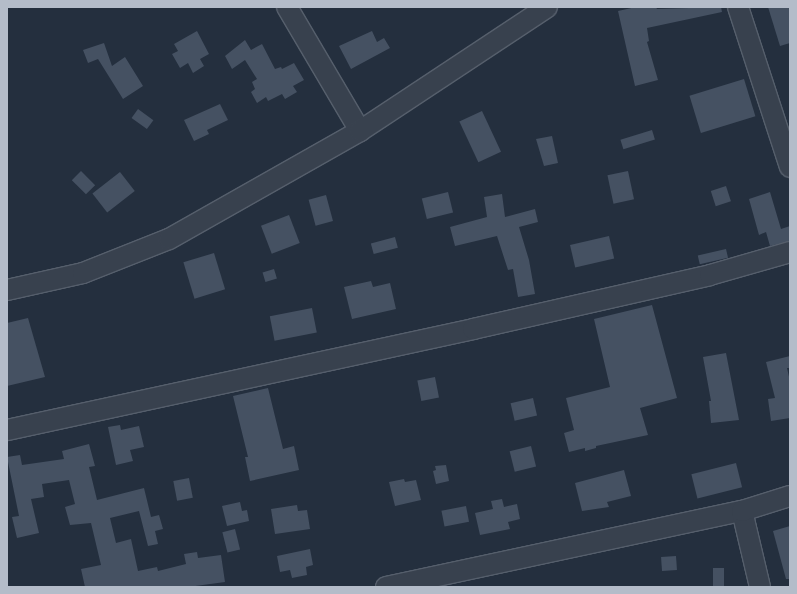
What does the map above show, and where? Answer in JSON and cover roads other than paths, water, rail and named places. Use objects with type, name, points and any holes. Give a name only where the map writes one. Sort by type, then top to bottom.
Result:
[{"type":"street","points":[[287,7],[360,130]]},
{"type":"street","points":[[7,290],[83,273],[169,239],[360,130],[547,7]]},
{"type":"street","points":[[738,7],[790,167]]},
{"type":"street","points":[[7,430],[473,328],[710,274],[790,252]]},
{"type":"street","points":[[386,587],[742,511],[790,496]]},
{"type":"street","points":[[742,511],[760,587]]}]
